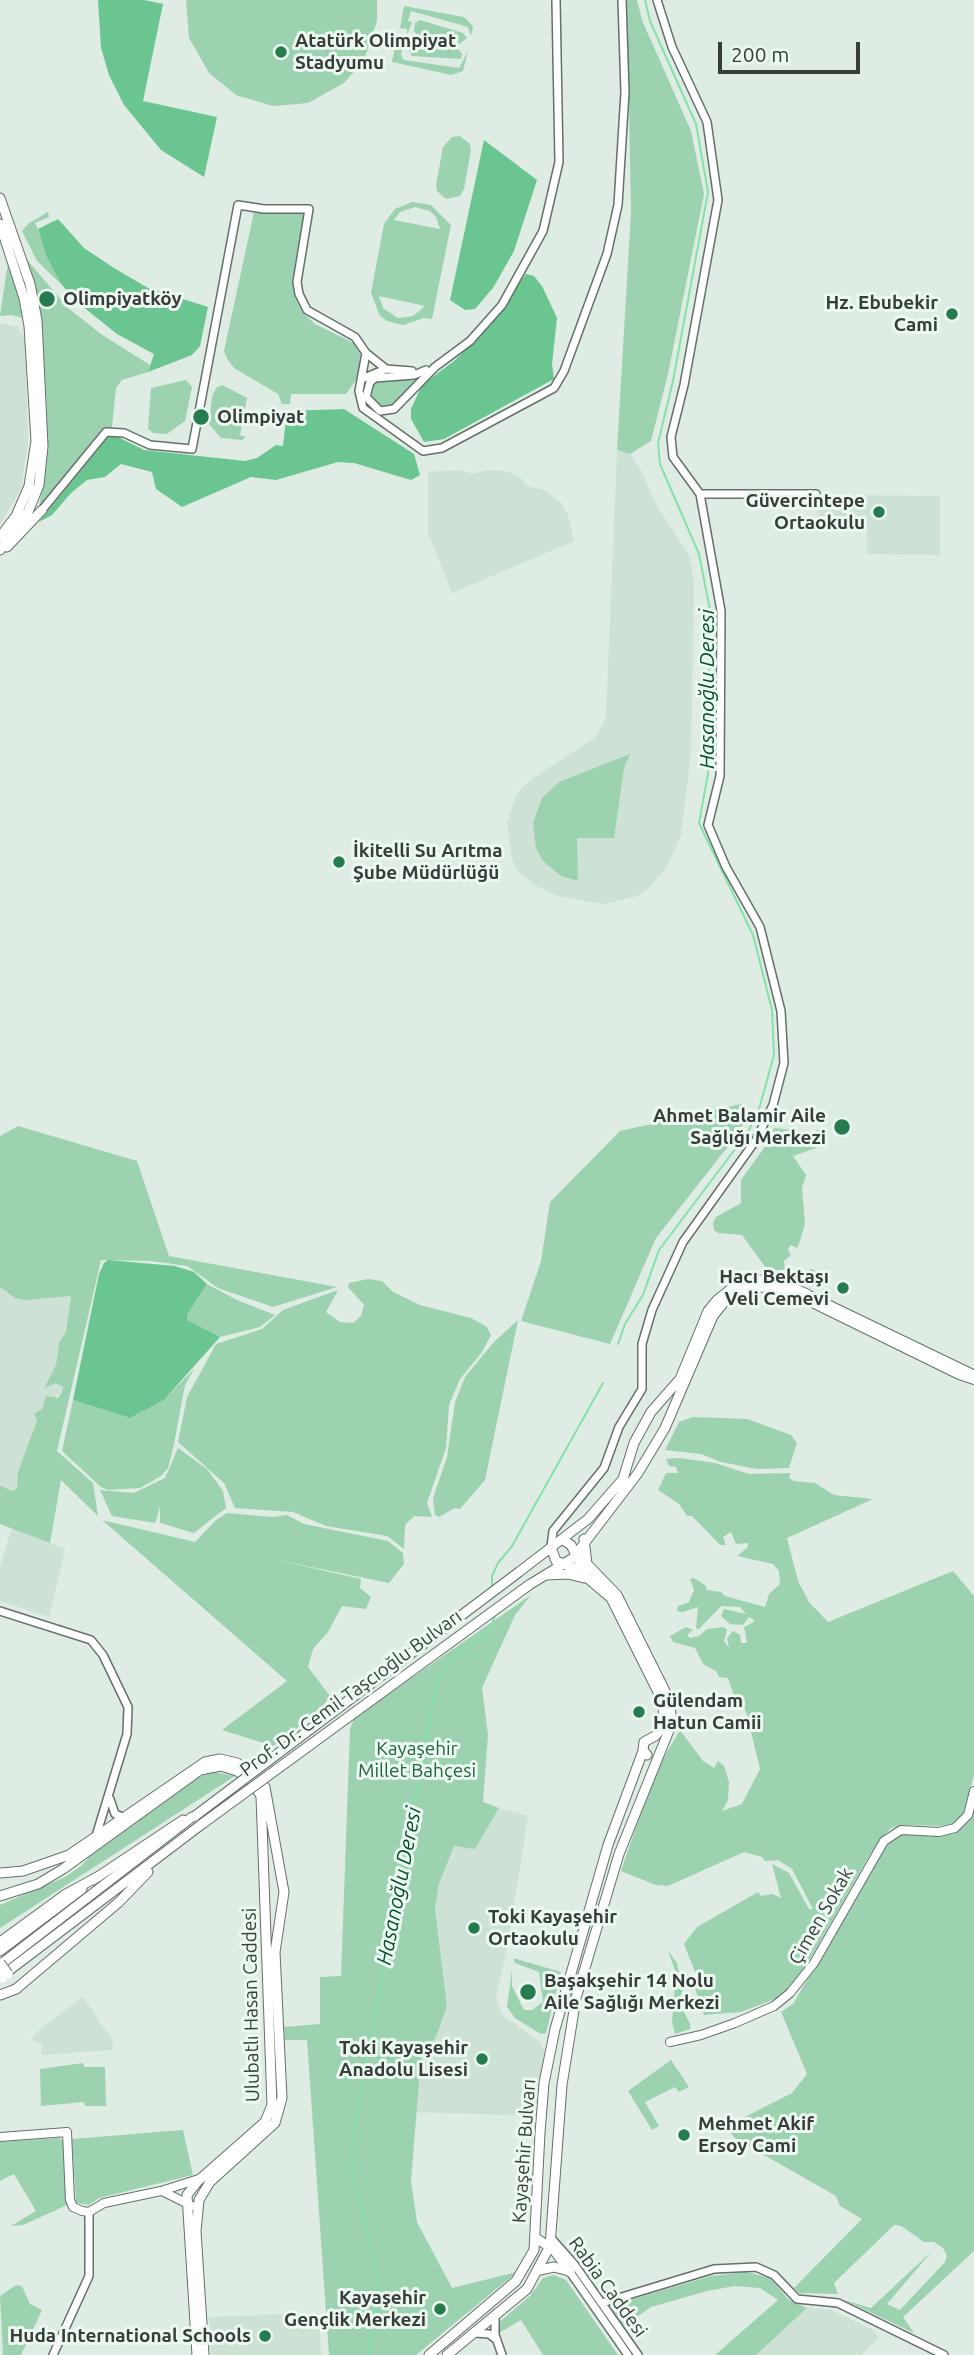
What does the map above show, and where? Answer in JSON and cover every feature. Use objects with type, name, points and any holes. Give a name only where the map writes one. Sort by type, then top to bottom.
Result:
[{"type":"main road","points":[[0,198],[30,284],[38,323],[43,465],[31,505],[0,551]]},
{"type":"main road","points":[[0,224],[24,298],[29,326],[36,441],[29,486],[3,533]]},
{"type":"main road","points":[[31,505],[37,511],[42,510]]},
{"type":"main road","points":[[3,533],[42,510]]},
{"type":"main road","points":[[0,551],[42,510]]},
{"type":"main road","points":[[594,1578],[553,1558],[551,1547],[596,1511],[623,1479],[640,1430],[654,1407],[680,1379],[708,1311],[717,1300],[743,1283],[802,1280],[811,1275]]},
{"type":"main road","points":[[776,1281],[959,1375],[974,1380]]},
{"type":"main road","points":[[564,1563],[575,1555],[584,1539],[638,1473],[665,1428],[713,1316],[725,1301],[743,1291],[761,1287],[778,1288],[806,1297],[974,1374]]},
{"type":"main road","points":[[640,1430],[650,1416],[658,1412],[665,1416],[665,1428]]},
{"type":"main road","points":[[584,1539],[585,1557],[594,1578]]},
{"type":"main road","points":[[563,1540],[571,1545],[575,1555],[615,1604],[662,1700],[665,1724],[644,1742],[643,1751],[649,1755],[658,1751],[658,1744],[650,1739]]},
{"type":"main road","name":"Prof. Dr. Cemil Taşcıoğlu Bulvarı","points":[[194,1816],[551,1547]]},
{"type":"main road","name":"Prof. Dr. Cemil Taşcıoğlu Bulvarı","points":[[162,1855],[529,1585],[564,1563]]},
{"type":"main road","points":[[544,1575],[568,1574],[594,1578]]},
{"type":"main road","name":"Kayaşehir Bulvarı","points":[[447,2355],[527,2289],[540,2270],[550,2242],[559,2118],[574,2007],[619,1854],[658,1751],[672,1723],[669,1699],[617,1595],[594,1578]]},
{"type":"main road","name":"Kayaşehir Bulvarı","points":[[429,2355],[510,2287],[529,2263],[536,2238],[542,2102],[562,2002],[608,1845],[643,1751]]},
{"type":"main road","name":"Ulubatlı Hasan Caddesi","points":[[0,1873],[55,1861],[96,1836],[194,1766],[212,1760],[229,1760],[247,1769],[265,1787],[284,1892],[275,1952],[282,2098],[279,2115],[264,2136],[202,2193],[197,2206],[196,2231],[204,2355]]},
{"type":"main road","name":"Ulubatlı Hasan Caddesi","points":[[3,1896],[38,1884],[200,1770],[221,1766],[247,1777],[261,1796],[272,2105],[265,2122],[196,2183],[187,2195],[197,2355]]},
{"type":"main road","name":"Çimen Sokak","points":[[670,2042],[701,2035],[743,2019],[774,2006],[790,1993],[814,1963],[884,1841],[901,1830],[939,1832],[955,1828],[968,1815],[974,1791]]},
{"type":"main road","points":[[0,1951],[99,1876],[177,1824],[194,1816]]},
{"type":"main road","points":[[16,1989],[3,1976],[0,1964],[194,1816]]},
{"type":"main road","points":[[3,1976],[162,1855]]},
{"type":"main road","points":[[0,1995],[16,1989],[119,1902],[162,1855]]},
{"type":"main road","points":[[264,1870],[274,1878],[280,1874],[279,1865]]},
{"type":"main road","points":[[0,1942],[66,1894],[99,1876]]},
{"type":"main road","points":[[265,1892],[276,1886],[284,1892]]},
{"type":"main road","points":[[562,2002],[573,1998],[574,2007]]},
{"type":"main road","points":[[542,2102],[545,2121],[553,2124],[559,2118]]},
{"type":"main road","points":[[0,2137],[67,2132],[73,2207],[89,2212],[104,2203],[161,2191],[204,2177]]},
{"type":"main road","points":[[185,2184],[196,2183],[202,2193]]},
{"type":"main road","points":[[161,2191],[197,2206]]},
{"type":"main road","points":[[536,2238],[550,2242],[570,2272]]},
{"type":"main road","points":[[529,2263],[538,2262],[540,2270],[554,2267],[570,2272]]},
{"type":"street","points":[[435,367],[403,377],[381,375],[370,382],[366,397],[369,403],[380,411],[388,412],[399,406],[435,367],[470,341],[502,304],[543,231],[559,162],[556,0]]},
{"type":"street","points":[[366,353],[359,391],[363,408],[423,451],[442,448],[554,388],[560,379],[607,254],[621,193],[625,92],[622,0]]},
{"type":"street","points":[[551,1547],[552,1532],[604,1468],[619,1427],[642,1389],[642,1344],[652,1310],[683,1242],[756,1140],[773,1105],[784,1063],[781,1012],[760,927],[726,867],[708,825],[720,776],[721,611],[700,494],[677,465],[670,446],[718,200],[707,122],[672,47],[657,0]]},
{"type":"street","points":[[42,510],[106,432],[117,430],[150,445],[192,449],[238,205],[264,209],[309,209],[297,282],[299,294],[307,310],[355,337],[366,353],[386,369],[397,372],[426,370]]},
{"type":"street","points":[[363,379],[386,369]]},
{"type":"street","points":[[384,422],[388,412]]},
{"type":"street","points":[[700,494],[816,494]]},
{"type":"street","points":[[557,1526],[557,1534],[563,1540]]},
{"type":"street","points":[[0,1611],[83,1636],[103,1655],[129,1714],[127,1734],[96,1836]]},
{"type":"street","points":[[110,1794],[111,1808],[123,1817]]},
{"type":"street","points":[[53,2355],[89,2276],[89,2212]]},
{"type":"street","name":"Rabia Caddesi","points":[[550,2242],[602,2303],[638,2355]]},
{"type":"street","points":[[602,2303],[715,2269],[756,2267],[774,2275],[797,2299],[838,2303],[944,2355]]},
{"type":"street","name":"Rabia Caddesi","points":[[570,2272],[628,2355]]},
{"type":"street","points":[[495,2317],[494,2329],[502,2355]]},
{"type":"street","points":[[475,2333],[489,2334],[499,2342]]},
{"type":"shaded area","points":[[0,323],[16,326],[25,337],[28,442],[21,489],[0,525]]},
{"type":"shaded area","points":[[617,450],[630,454],[641,470],[656,504],[690,557],[694,583],[691,753],[681,835],[667,867],[646,891],[635,897],[604,904],[558,896],[536,886],[520,873],[512,860],[507,823],[517,793],[533,778],[596,737],[606,718]]},
{"type":"shaded area","points":[[461,470],[472,474],[488,470],[506,471],[521,478],[527,486],[544,490],[560,502],[568,515],[574,541],[452,593],[428,533],[428,472]]},
{"type":"shaded area","name":"Güvercintepe Ortaokulu","points":[[818,495],[940,496],[940,555],[867,554],[867,527],[817,527]]},
{"type":"shaded area","points":[[0,1287],[15,1298],[71,1295],[66,1332],[59,1343],[56,1365],[44,1387],[56,1383],[63,1387],[62,1392],[34,1416],[37,1421],[32,1440],[18,1472],[17,1489],[13,1491],[0,1486]]},
{"type":"shaded area","points":[[12,1528],[65,1549],[49,1617],[0,1601],[0,1567]]},
{"type":"shaded area","points":[[499,1808],[528,1816],[507,1948],[496,1996],[502,2015],[540,2042],[545,2051],[536,2116],[414,2112],[421,2057],[436,2037],[447,2006],[435,1909],[439,1884],[454,1846],[475,1849]]},
{"type":"shaded area","points":[[83,1997],[113,2041],[112,2050],[41,2055],[42,2044],[30,2040]]},
{"type":"shaded area","points":[[807,2308],[831,2310],[873,2330],[879,2338],[861,2355],[756,2355]]},
{"type":"shaded area","name":"Huda International Schools","points":[[319,2313],[321,2355],[211,2355],[209,2317]]},
{"type":"green space","points":[[98,0],[144,0],[163,4],[143,101],[217,117],[204,177],[161,150],[124,105],[109,75],[101,48]]},
{"type":"green space","name":"Atatürk Olimpiyat Stadyumu","points":[[186,0],[377,0],[377,21],[364,60],[344,83],[308,103],[273,106],[236,95],[209,73],[189,38]]},
{"type":"green space","points":[[627,0],[637,0],[642,20],[691,131],[704,194],[668,374],[651,441],[630,454],[617,450],[631,212]]},
{"type":"green space","points":[[404,6],[464,17],[473,26],[471,36],[468,27],[411,11],[408,21],[412,22],[407,35],[407,29],[400,28]]},
{"type":"green space","points":[[420,20],[463,33],[467,38],[458,45],[445,42],[439,36],[433,39],[420,37],[414,31],[415,23]]},
{"type":"green space","points":[[407,37],[407,46],[403,45],[401,55],[404,60],[459,68],[468,51],[463,71],[451,75],[392,62],[396,41],[406,42]]},
{"type":"green space","points":[[419,41],[433,44],[438,50],[445,46],[458,49],[462,54],[461,59],[412,56],[409,51],[411,43]]},
{"type":"green space","points":[[460,136],[470,144],[471,150],[464,189],[460,196],[446,199],[437,191],[436,185],[443,147],[452,137]]},
{"type":"green space","points":[[484,140],[537,180],[514,251],[493,288],[475,309],[465,310],[450,300]]},
{"type":"green space","points":[[412,202],[431,205],[451,225],[432,319],[424,318],[403,325],[387,321],[380,316],[371,293],[384,224],[395,209]],"holes":[[[415,207],[430,211],[436,217],[440,229],[394,220],[400,212]],[[379,296],[425,306],[413,316],[398,318],[383,308]]]},
{"type":"green space","points":[[48,212],[49,217],[35,223],[62,285],[37,261],[22,231],[29,223]]},
{"type":"green space","points":[[254,212],[305,212],[292,281],[295,298],[302,312],[315,324],[354,343],[360,354],[359,376],[346,394],[291,394],[290,404],[282,404],[278,394],[234,368],[228,360],[224,351]]},
{"type":"green space","points":[[58,219],[84,248],[148,288],[208,307],[200,346],[192,355],[148,372],[154,354],[117,334],[77,302],[62,285],[47,257],[38,229]]},
{"type":"green space","points":[[23,255],[68,308],[101,334],[150,365],[148,372],[122,380],[116,388],[112,427],[101,430],[39,507],[48,450],[46,393],[41,332]]},
{"type":"green space","points":[[8,262],[18,292],[22,318],[0,316]]},
{"type":"green space","points":[[526,274],[534,276],[542,286],[557,318],[552,364],[554,379],[444,439],[424,442],[411,419],[411,409],[422,385],[454,361],[487,328]]},
{"type":"green space","points":[[427,373],[392,407],[383,409],[373,404],[369,394],[370,387],[378,379],[403,379]]},
{"type":"green space","points":[[186,380],[192,387],[185,421],[167,434],[153,433],[148,429],[151,388]]},
{"type":"green space","points":[[222,385],[247,398],[240,435],[246,437],[242,440],[221,438],[209,424],[212,397],[216,388]]},
{"type":"green space","points":[[344,409],[414,454],[420,475],[411,480],[354,463],[338,462],[276,480],[251,477],[182,507],[156,489],[152,472],[121,464],[105,477],[87,480],[71,493],[52,515],[39,522],[108,437],[114,435],[144,450],[245,461],[257,458],[276,445],[283,446],[287,411]]},
{"type":"green space","points":[[630,754],[624,768],[614,838],[577,838],[578,881],[561,876],[543,861],[536,848],[533,823],[542,798],[559,782]]},
{"type":"green space","points":[[741,1104],[749,1112],[740,1131],[656,1238],[610,1344],[521,1321],[541,1261],[550,1202],[620,1131]]},
{"type":"green space","points":[[18,1126],[137,1161],[169,1256],[337,1287],[273,1307],[218,1288],[187,1266],[151,1261],[101,1260],[57,1451],[93,1483],[98,1516],[61,1480],[50,1543],[0,1524],[0,1486],[13,1491],[17,1488],[18,1472],[37,1421],[34,1414],[42,1409],[46,1396],[58,1398],[62,1392],[63,1387],[56,1383],[44,1388],[56,1365],[59,1343],[66,1332],[71,1296],[25,1300],[15,1298],[0,1287],[0,1136]]},
{"type":"green space","points":[[774,1128],[825,1131],[816,1148],[793,1156],[806,1175],[802,1188],[805,1224],[797,1248],[790,1245],[788,1250],[791,1255],[784,1261],[785,1269],[780,1271],[766,1268],[742,1235],[718,1233],[714,1230],[713,1223],[716,1217],[741,1203],[741,1180],[767,1144]]},
{"type":"green space","points":[[108,1260],[175,1266],[194,1272],[207,1284],[187,1315],[187,1320],[220,1337],[164,1400],[130,1418],[73,1400],[99,1274]]},
{"type":"green space","points":[[368,1279],[382,1281],[393,1292],[420,1305],[471,1318],[487,1327],[491,1335],[482,1352],[460,1379],[449,1405],[446,1448],[427,1503],[432,1517],[414,1516],[405,1525],[404,1549],[387,1536],[326,1526],[293,1512],[235,1508],[224,1483],[178,1442],[187,1397],[216,1344],[262,1329],[283,1310],[338,1290],[326,1312],[340,1322],[353,1323],[361,1316],[364,1305],[348,1287],[349,1283]]},
{"type":"green space","points":[[207,1284],[237,1300],[275,1315],[260,1327],[220,1337],[187,1321],[187,1315]]},
{"type":"green space","points":[[518,1320],[485,1480],[460,1509],[455,1508],[439,1517],[435,1515],[433,1498],[447,1457],[455,1402],[465,1377],[493,1343]]},
{"type":"green space","points":[[194,1369],[185,1385],[168,1468],[161,1476],[140,1488],[108,1490],[101,1487],[62,1451],[73,1400],[130,1418],[164,1400]]},
{"type":"green space","points":[[693,1417],[747,1419],[791,1435],[797,1443],[789,1468],[757,1469],[721,1462],[701,1454],[665,1450],[679,1422]]},
{"type":"green space","points":[[178,1448],[207,1469],[223,1491],[226,1508],[194,1533],[160,1523],[160,1507],[155,1523],[112,1516],[100,1490],[134,1493],[165,1478]]},
{"type":"green space","points":[[680,1458],[715,1463],[749,1474],[791,1473],[789,1478],[794,1481],[815,1483],[834,1495],[873,1499],[787,1538],[798,1581],[809,1602],[828,1622],[953,1571],[974,1596],[974,1775],[962,1817],[948,1826],[905,1825],[891,1828],[869,1856],[796,1983],[778,1998],[741,2012],[704,2015],[693,1983],[703,1975],[695,1972],[684,1944],[697,1927],[758,1892],[761,1896],[772,1894],[781,1898],[772,1864],[789,1873],[809,1909],[813,1909],[792,1869],[778,1860],[765,1861],[762,1857],[744,1852],[668,1886],[656,1885],[621,1871],[654,1774],[680,1730],[703,1761],[714,1768],[718,1761],[724,1766],[729,1782],[728,1800],[722,1811],[742,1804],[760,1769],[746,1711],[735,1698],[728,1678],[719,1677],[716,1671],[703,1664],[695,1648],[673,1642],[670,1636],[686,1627],[693,1630],[687,1635],[690,1638],[699,1636],[707,1629],[724,1627],[727,1630],[724,1641],[729,1648],[727,1638],[733,1631],[740,1635],[741,1643],[747,1643],[744,1627],[754,1622],[753,1619],[749,1617],[743,1625],[730,1624],[721,1616],[724,1609],[746,1614],[740,1607],[721,1606],[699,1629],[696,1628],[698,1607],[683,1612],[677,1611],[678,1606],[689,1602],[694,1590],[690,1579],[694,1578],[705,1585],[707,1590],[765,1607],[769,1594],[780,1584],[779,1571],[773,1564],[737,1556],[748,1547],[748,1543],[736,1544],[731,1532],[723,1537],[726,1545],[720,1545],[692,1516],[687,1516],[679,1504],[658,1490],[666,1473],[678,1473],[676,1467],[669,1466],[666,1459]]},
{"type":"green space","points":[[227,1513],[272,1517],[287,1515],[304,1524],[388,1541],[403,1553],[404,1564],[389,1583],[277,1560],[361,1579],[360,1588],[371,1597],[366,1609],[342,1606],[328,1632],[313,1649],[308,1667],[330,1696],[320,1711],[273,1746],[222,1730],[287,1681],[102,1520],[195,1542],[216,1520]]},
{"type":"green space","name":"Kayaşehir Millet Bahçesi","points":[[531,1595],[515,1615],[482,1688],[488,1735],[483,1802],[499,1808],[475,1849],[454,1846],[439,1884],[435,1909],[447,2006],[436,2037],[421,2057],[411,2181],[417,2222],[452,2288],[517,2272],[416,2355],[329,2355],[307,2040],[285,2040],[284,2027],[320,2024],[320,1977],[341,1976],[350,1729],[354,1718]]},
{"type":"green space","points":[[214,1772],[235,1776],[0,1928],[0,1905],[65,1877],[81,1866],[100,1845],[200,1776]]},
{"type":"green space","points":[[974,1809],[974,2251],[903,2317],[914,2333],[844,2300],[871,2308],[932,2251],[887,2304],[900,2310],[945,2262],[947,2256],[943,2248],[934,2242],[924,2242],[901,2226],[894,2225],[834,2283],[838,2294],[799,2293],[794,2288],[862,2219],[840,2206],[836,2196],[736,2139],[725,2127],[792,2093],[807,2074],[781,2012],[793,2004],[885,1847],[901,1834],[945,1835],[959,1829]]},
{"type":"green space","points":[[668,1951],[677,1963],[683,1988],[679,2002],[690,2024],[690,2029],[675,2034],[672,2022],[676,1973]]},
{"type":"green space","points":[[513,1958],[561,1972],[546,2033],[541,2034],[515,2018],[507,2007],[512,1970],[512,1986],[524,2010],[532,2010],[543,2002],[539,1972],[515,1963]]},
{"type":"green space","points":[[671,2060],[689,2087],[679,2092],[675,2087],[645,2102],[659,2126],[652,2130],[628,2091]]},
{"type":"green space","points":[[83,2063],[84,2067],[105,2067],[106,2106],[85,2106],[84,2102],[41,2106],[40,2069]]},
{"type":"green space","points":[[183,2130],[193,2175],[99,2198],[89,2205],[76,2203],[72,2139]]},
{"type":"green space","points":[[59,2138],[63,2141],[67,2205],[23,2225],[11,2226],[36,2211],[14,2174],[0,2181],[0,2142]]},
{"type":"green space","points":[[747,2272],[770,2278],[789,2300],[807,2308],[756,2355],[715,2355],[778,2300],[760,2288],[735,2286],[707,2291],[651,2307],[624,2326],[612,2309],[613,2305],[711,2276]]},
{"type":"green space","points":[[554,2275],[566,2280],[618,2355],[543,2355],[521,2320],[497,2334],[497,2324],[530,2296],[543,2278]]},
{"type":"green space","points":[[16,2285],[22,2286],[30,2304],[42,2310],[21,2355],[3,2355],[0,2296]]},
{"type":"waterway","name":"Hasanoğlu Deresi","points":[[618,1344],[625,1324],[643,1295],[659,1250],[748,1132],[759,1109],[774,1055],[772,1010],[753,935],[699,823],[708,774],[710,610],[699,554],[660,464],[658,443],[673,381],[708,192],[696,124],[650,21],[645,0]]},
{"type":"waterway","name":"Hasanoğlu Deresi","points":[[492,1587],[492,1576],[498,1563],[512,1546],[603,1383]]},
{"type":"waterway","name":"Hasanoğlu Deresi","points":[[368,2355],[379,2281],[353,2175],[351,2147],[437,1681],[450,1662],[489,1632],[496,1613]]},
{"type":"place","name":"Atatürk Olimpiyat Stadyumu","points":[[281,52]]},
{"type":"place","name":"Olimpiyatköy","points":[[47,299]]},
{"type":"place","name":"Hz. Ebubekir Cami","points":[[952,314]]},
{"type":"place","name":"Olimpiyat","points":[[201,417]]},
{"type":"place","name":"Güvercintepe Ortaokulu","points":[[879,512]]},
{"type":"place","name":"İkitelli Su Arıtma Şube Müdürlüğü","points":[[339,862]]},
{"type":"place","name":"Ahmet Balamir Aile Sağlığı Merkezi","points":[[842,1127]]},
{"type":"place","name":"Hacı Bektaşı Veli Cemevi","points":[[843,1288]]},
{"type":"place","name":"Gülendam Hatun Camii","points":[[639,1712]]},
{"type":"place","name":"Toki Kayaşehir Ortaokulu","points":[[474,1928]]},
{"type":"place","name":"Başakşehir 14 Nolu Aile Sağlığı Merkezi","points":[[528,1992]]},
{"type":"place","name":"Toki Kayaşehir Anadolu Lisesi","points":[[482,2059]]},
{"type":"place","name":"Mehmet Akif Ersoy Cami","points":[[684,2135]]},
{"type":"place","name":"Kayaşehir Gençlik Merkezi","points":[[440,2309]]},
{"type":"place","name":"Huda International Schools","points":[[265,2336]]}]
